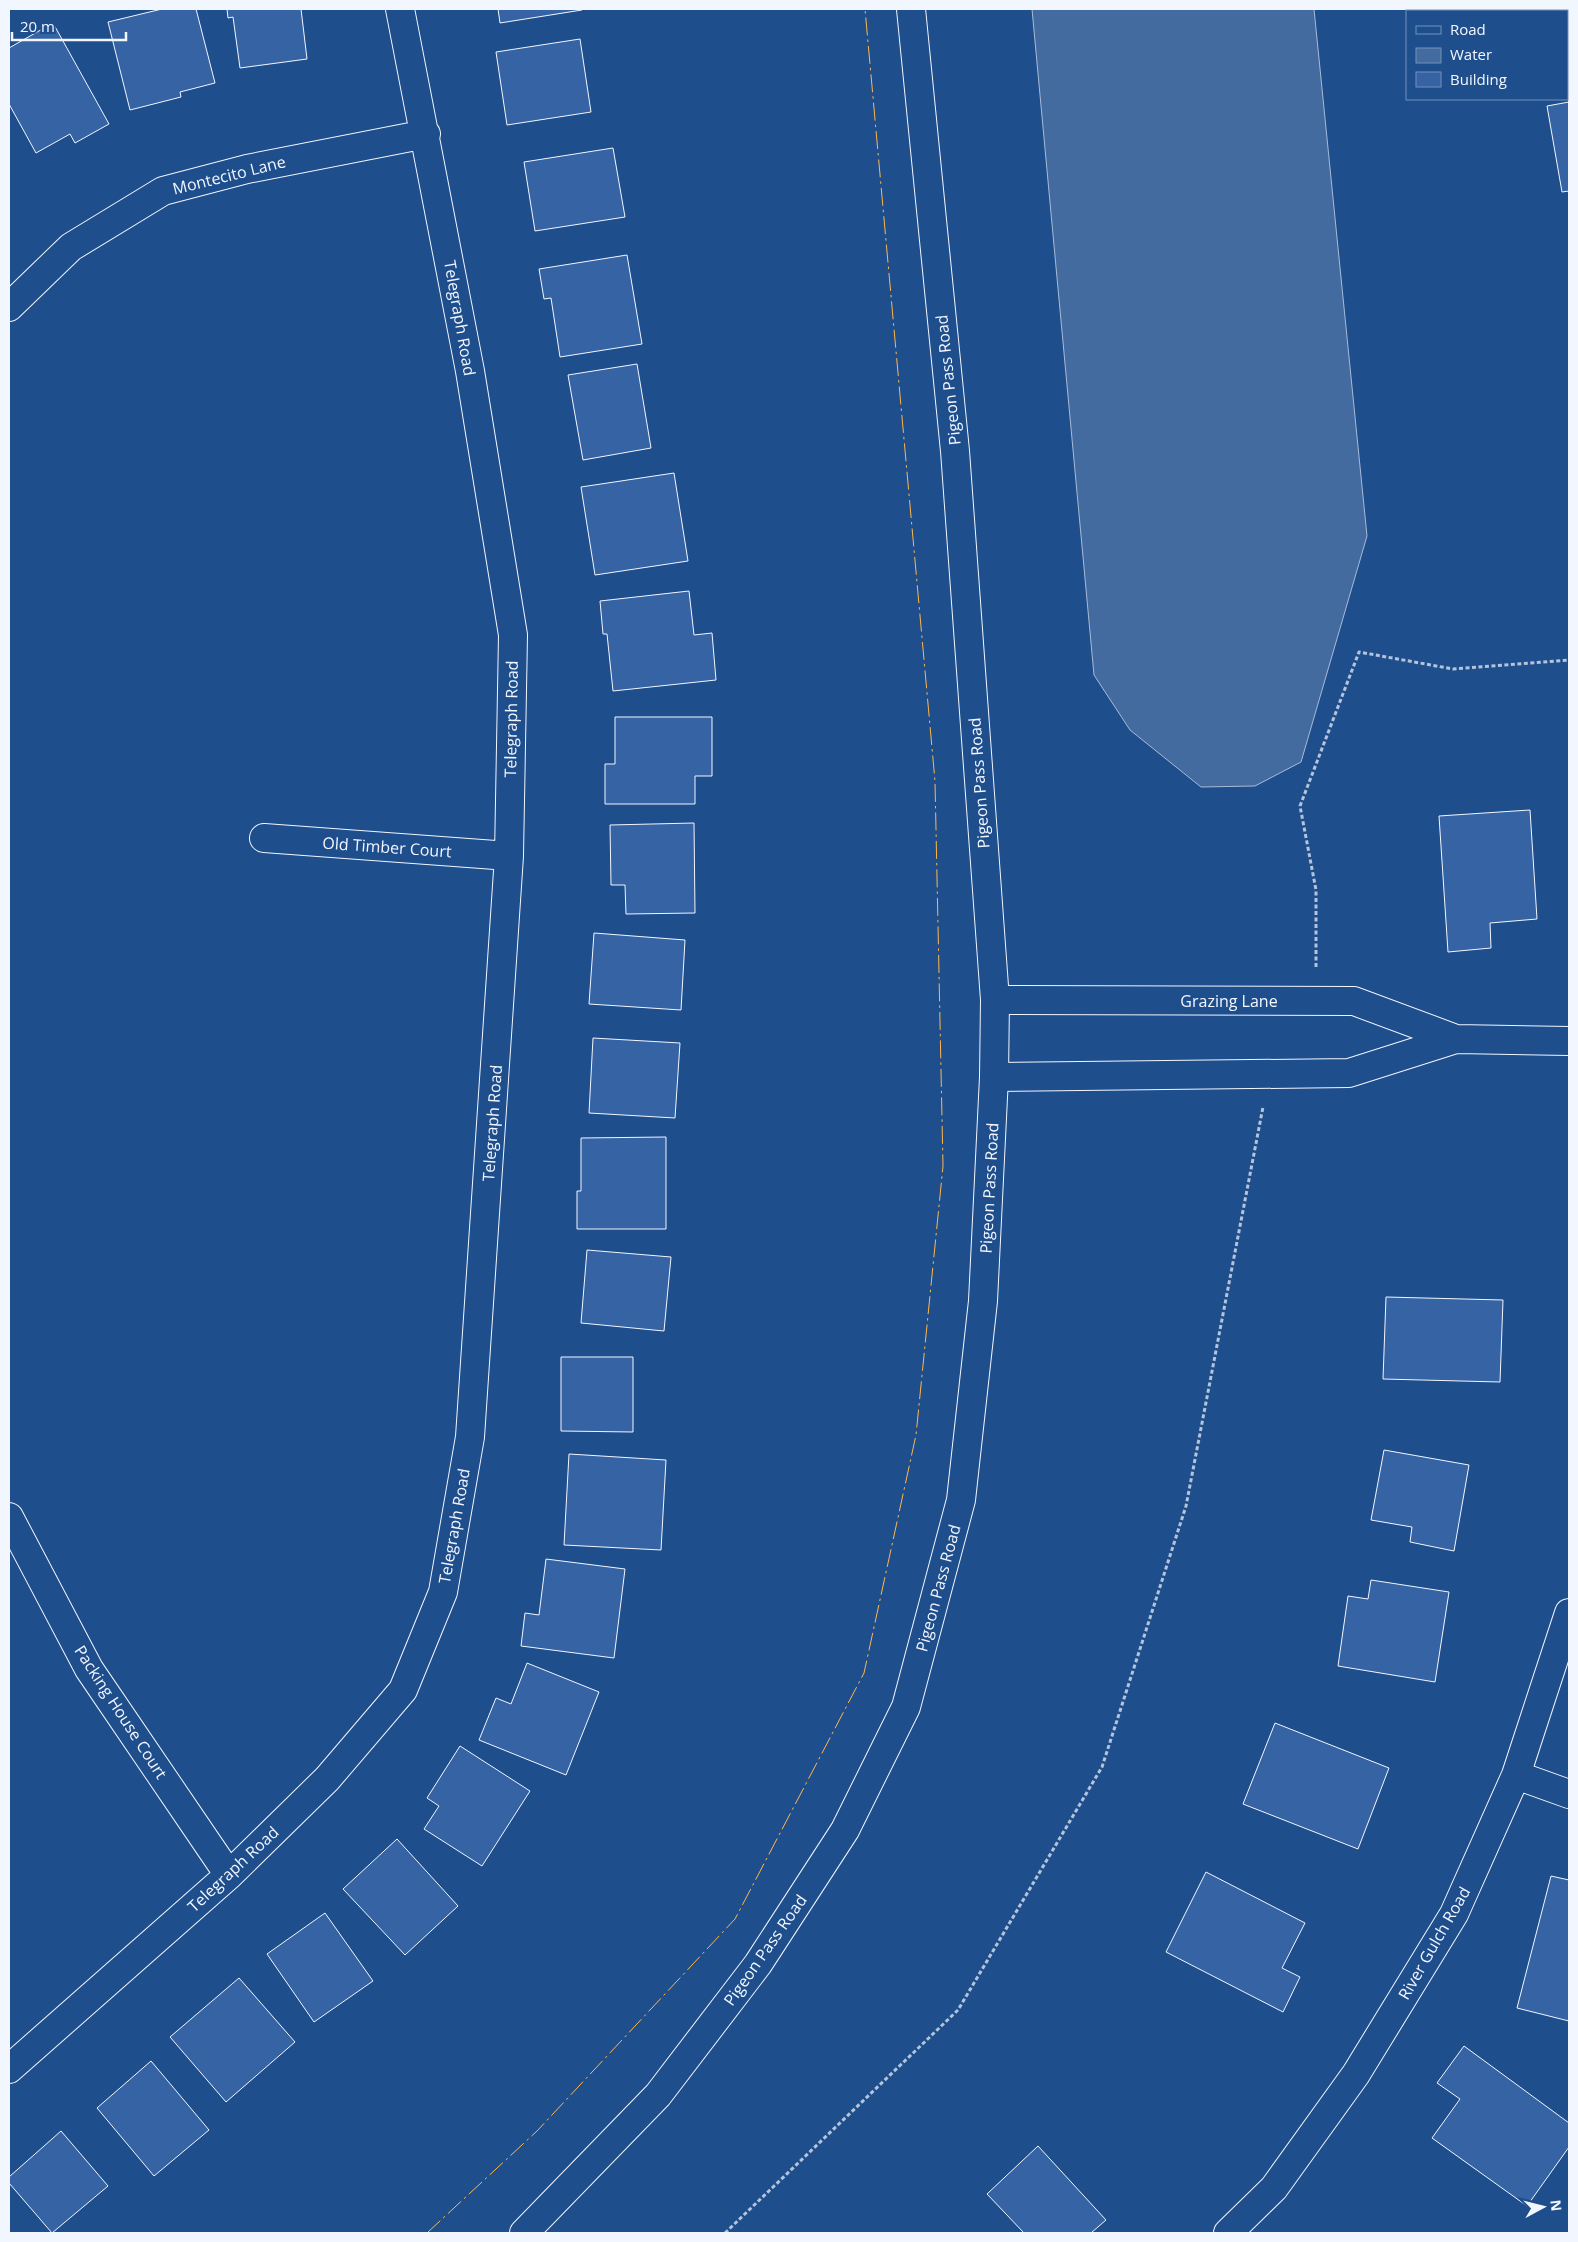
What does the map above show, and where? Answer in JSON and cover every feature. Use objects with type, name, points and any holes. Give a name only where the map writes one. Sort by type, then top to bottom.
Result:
[{"type":"street","name":"Telegraph Road","points":[[9,2069],[229,1875],[327,1779],[403,1690],[442,1592],[470,1437],[510,856],[513,635],[470,370],[426,134],[400,9]]},
{"type":"street","name":"Pigeon Pass Road","points":[[524,2233],[658,2095],[758,1964],[845,1830],[906,1707],[961,1500],[984,1301],[994,1077],[995,1000],[955,452],[911,9]]},
{"type":"street","name":"Montecito Lane","points":[[9,307],[70,247],[163,191],[247,168],[426,134]]},
{"type":"street","name":"Old Timber Court","points":[[264,838],[510,856]]},
{"type":"street","name":"Grazing Lane","points":[[995,1000],[1354,1001],[1456,1039]]},
{"type":"street","name":"Grazing Lane","points":[[994,1077],[1349,1073],[1456,1039],[1569,1041]]},
{"type":"street","name":"Packing House Court","points":[[9,1517],[89,1668],[229,1875]]},
{"type":"street","name":"River Gulch Road","points":[[1228,2233],[1274,2188],[1356,2074],[1454,1914],[1516,1776],[1569,1613]]},
{"type":"street","points":[[1516,1776],[1569,1794]]},
{"type":"path","points":[[1316,1001],[1316,890],[1300,806],[1359,652],[1453,669],[1569,660]]},
{"type":"path","points":[[726,2233],[958,2010],[1102,1767],[1186,1506],[1269,1074]]},
{"type":"water","points":[[1032,9],[1314,9],[1367,536],[1301,762],[1255,786],[1201,787],[1130,730],[1094,675]]},
{"type":"building","points":[[162,9],[196,9],[215,83],[180,92],[181,97],[130,110],[108,22]]},
{"type":"building","points":[[227,9],[301,9],[307,59],[240,68],[233,17],[228,18]]},
{"type":"building","points":[[498,9],[582,9],[582,10],[500,23]]},
{"type":"building","points":[[1569,9],[1569,91],[1568,10],[1521,10]]},
{"type":"building","points":[[53,23],[109,124],[75,143],[70,134],[36,153],[9,104],[9,48]]},
{"type":"building","points":[[580,39],[591,112],[507,125],[496,52]]},
{"type":"building","points":[[1569,102],[1569,191],[1562,192],[1547,106]]},
{"type":"building","points":[[613,148],[625,217],[535,231],[524,162]]},
{"type":"building","points":[[627,255],[642,344],[560,357],[551,298],[544,299],[539,269]]},
{"type":"building","points":[[637,364],[651,448],[583,460],[568,375]]},
{"type":"building","points":[[674,473],[688,561],[595,575],[581,487]]},
{"type":"building","points":[[689,591],[694,635],[712,633],[716,680],[613,691],[607,634],[603,634],[600,601]]},
{"type":"building","points":[[615,717],[712,717],[712,776],[695,776],[695,804],[605,804],[605,764],[615,764]]},
{"type":"building","points":[[1530,810],[1537,919],[1490,923],[1491,948],[1448,952],[1439,816]]},
{"type":"building","points":[[694,823],[695,913],[626,914],[625,885],[611,885],[610,825]]},
{"type":"building","points":[[594,933],[685,940],[681,1010],[589,1004]]},
{"type":"building","points":[[593,1038],[680,1043],[675,1118],[589,1113]]},
{"type":"building","points":[[666,1137],[666,1229],[577,1229],[577,1191],[581,1191],[581,1138]]},
{"type":"building","points":[[587,1250],[671,1257],[664,1331],[581,1323]]},
{"type":"building","points":[[1386,1297],[1503,1300],[1500,1382],[1383,1379]]},
{"type":"building","points":[[561,1357],[633,1357],[633,1432],[561,1431]]},
{"type":"building","points":[[1384,1450],[1469,1465],[1454,1551],[1410,1542],[1412,1527],[1371,1520]]},
{"type":"building","points":[[569,1454],[666,1460],[661,1550],[564,1545]]},
{"type":"building","points":[[546,1559],[625,1569],[614,1658],[521,1646],[525,1613],[539,1615]]},
{"type":"building","points":[[1371,1580],[1449,1592],[1435,1682],[1338,1666],[1348,1596],[1368,1599]]},
{"type":"building","points":[[527,1663],[599,1692],[566,1775],[479,1740],[496,1698],[511,1704]]},
{"type":"building","points":[[1275,1723],[1389,1768],[1358,1849],[1243,1804]]},
{"type":"building","points":[[460,1746],[530,1791],[482,1866],[424,1829],[439,1806],[427,1798]]},
{"type":"building","points":[[397,1839],[458,1906],[405,1955],[343,1889]]},
{"type":"building","points":[[1206,1872],[1305,1923],[1282,1968],[1300,1977],[1283,2012],[1166,1952]]},
{"type":"building","points":[[1551,1876],[1569,1880],[1569,2021],[1517,2008]]},
{"type":"building","points":[[325,1913],[373,1981],[314,2022],[267,1954]]},
{"type":"building","points":[[239,1978],[295,2042],[226,2102],[170,2037]]},
{"type":"building","points":[[1464,2046],[1569,2123],[1569,2147],[1527,2206],[1432,2138],[1460,2099],[1437,2083]]},
{"type":"building","points":[[151,2061],[209,2130],[154,2176],[97,2108]]},
{"type":"building","points":[[61,2131],[108,2186],[52,2233],[9,2183],[9,2177]]},
{"type":"building","points":[[1038,2146],[1106,2220],[1091,2233],[1024,2233],[987,2194]]},
{"type":"power","points":[[427,2233],[537,2131],[735,1919],[864,1673],[916,1435],[943,1166],[935,781],[865,9]]}]
